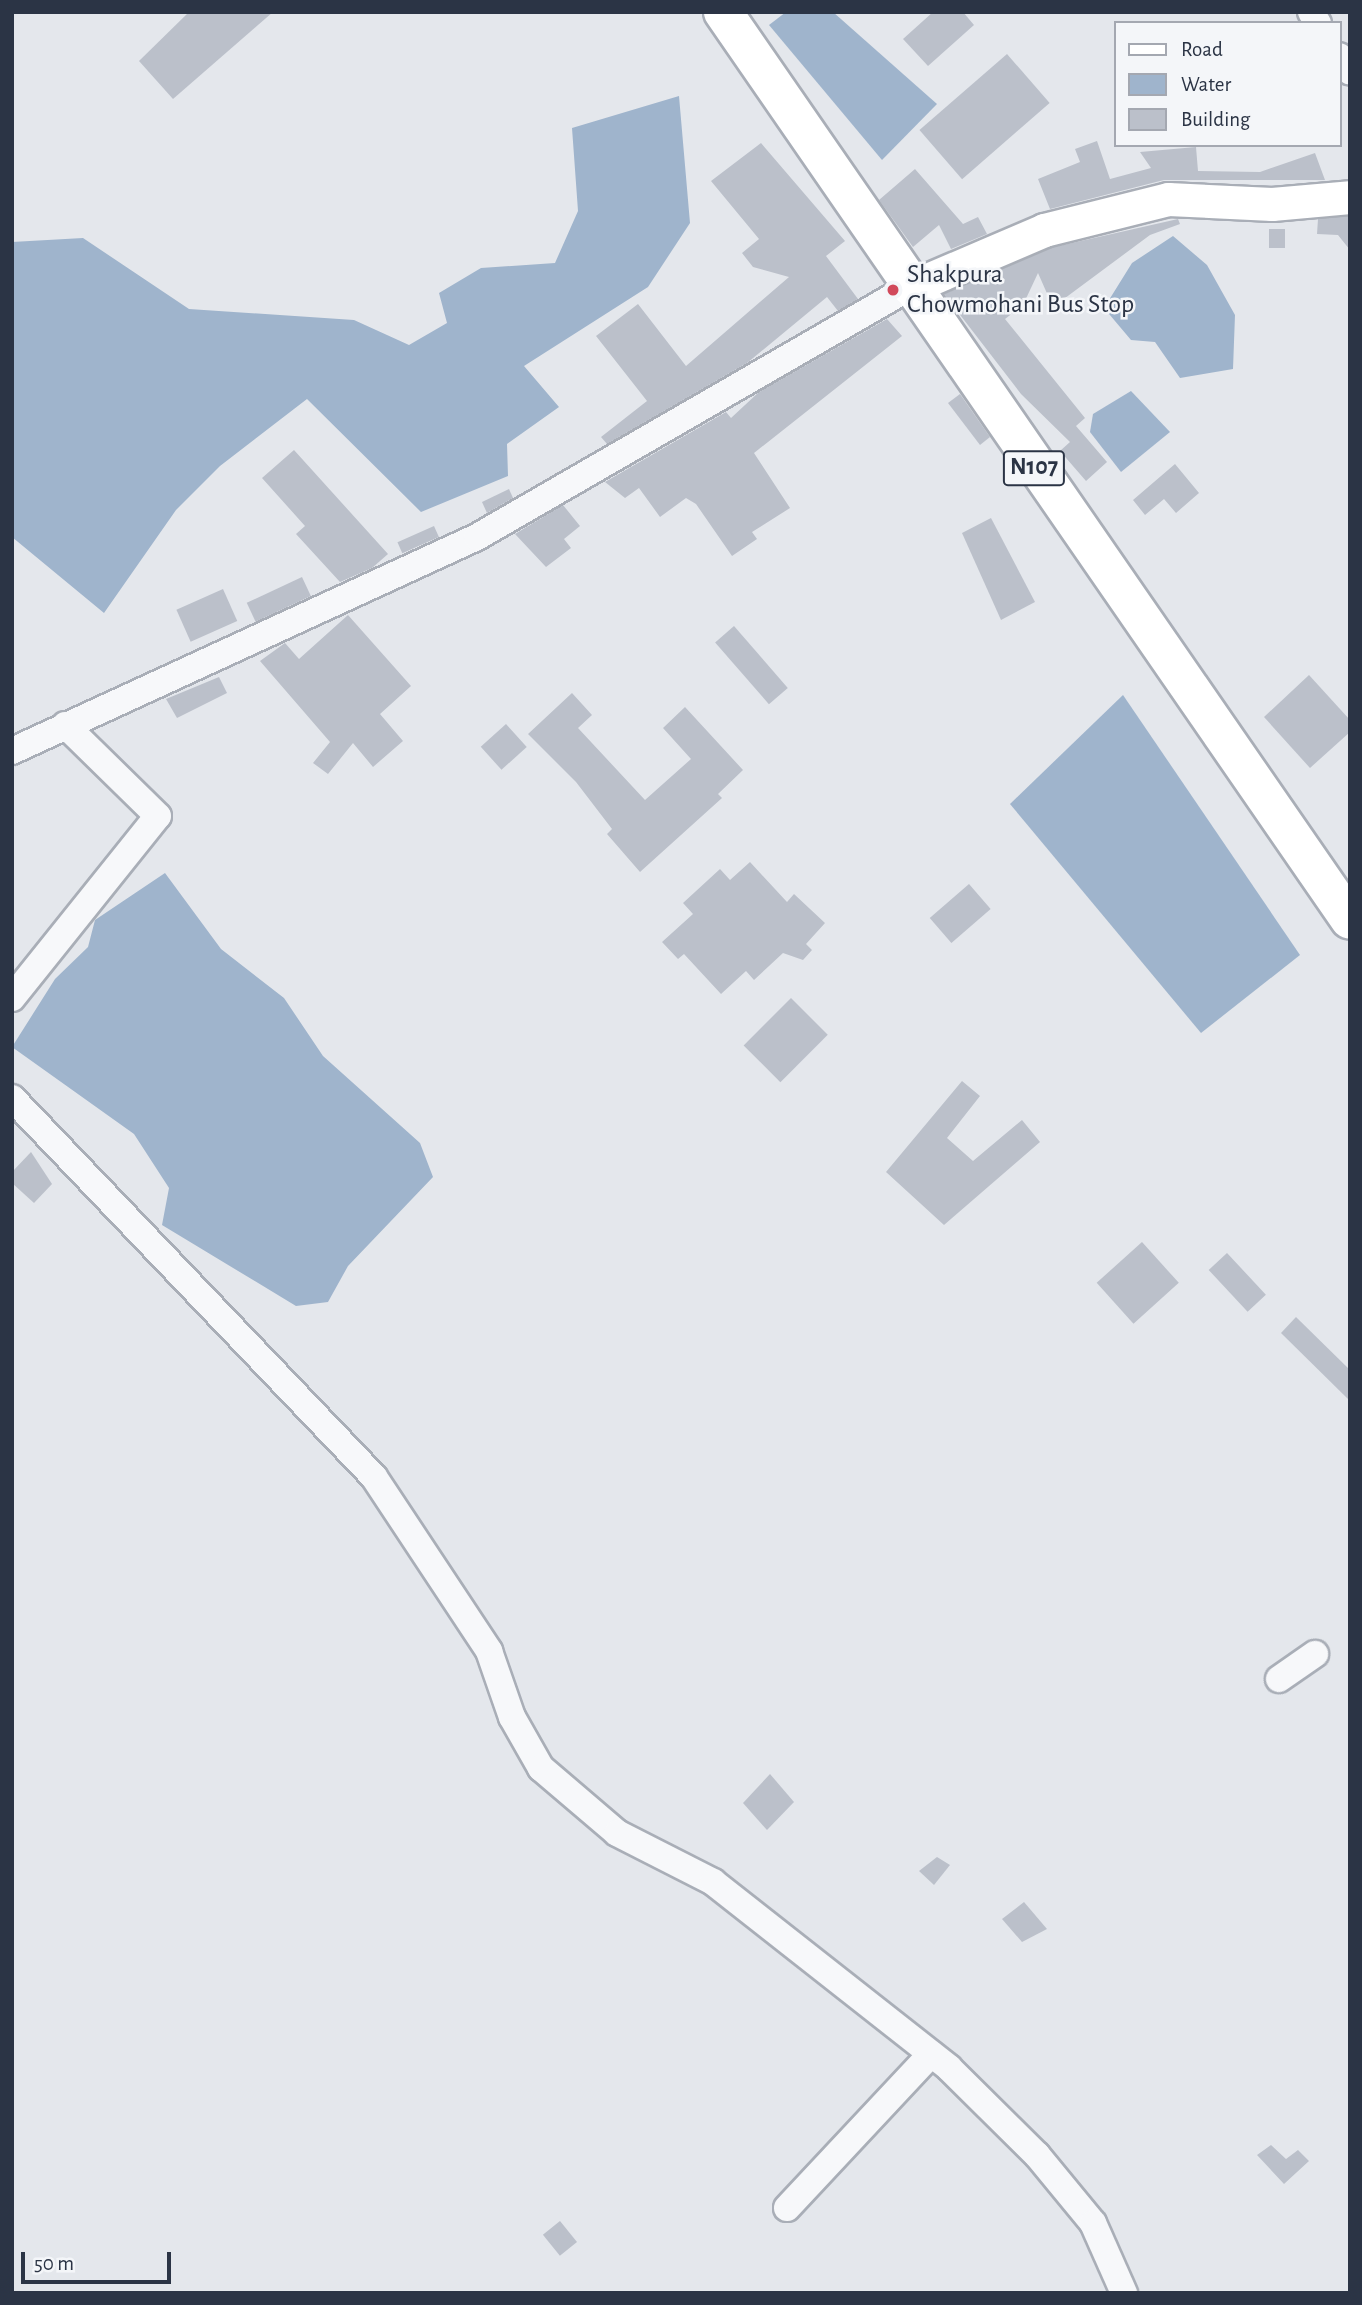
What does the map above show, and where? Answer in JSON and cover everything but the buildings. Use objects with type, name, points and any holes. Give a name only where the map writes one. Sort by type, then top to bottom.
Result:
[{"type":"highway","name":"N107","points":[[723,12],[855,197],[909,288],[1350,920]]},
{"type":"main road","points":[[909,288],[1044,230],[1168,198],[1272,204],[1350,197]]},
{"type":"street","points":[[12,751],[477,537],[909,288]]},
{"type":"street","points":[[12,998],[158,816],[65,725]]},
{"type":"street","points":[[12,1098],[374,1477],[489,1651],[512,1717],[541,1769],[617,1833],[713,1882],[931,2054],[1037,2155],[1093,2223],[1124,2293]]},
{"type":"street","points":[[1279,1679],[1315,1654]]},
{"type":"street","points":[[787,2208],[931,2054]]},
{"type":"water","points":[[786,12],[833,12],[937,104],[882,160],[769,25]]},
{"type":"water","points":[[679,96],[690,223],[648,287],[524,366],[559,407],[507,444],[508,476],[421,512],[307,399],[220,466],[176,510],[104,613],[12,537],[12,242],[83,238],[189,309],[354,320],[409,345],[447,323],[439,293],[481,268],[555,263],[578,211],[572,128]]},
{"type":"water","points":[[1173,236],[1207,265],[1235,315],[1233,369],[1180,378],[1155,342],[1131,340],[1104,308],[1132,263]]},
{"type":"water","points":[[1131,391],[1170,432],[1121,472],[1090,432],[1093,414]]},
{"type":"water","points":[[1123,695],[1300,955],[1201,1033],[1010,804]]},
{"type":"water","points":[[165,873],[221,949],[284,998],[323,1056],[420,1143],[433,1177],[348,1266],[328,1302],[296,1306],[162,1225],[169,1188],[134,1134],[12,1047],[55,979],[88,947],[95,920]]},
{"type":"place","name":"Shakpura Chowmohani Bus Stop","points":[[893,290]]}]
